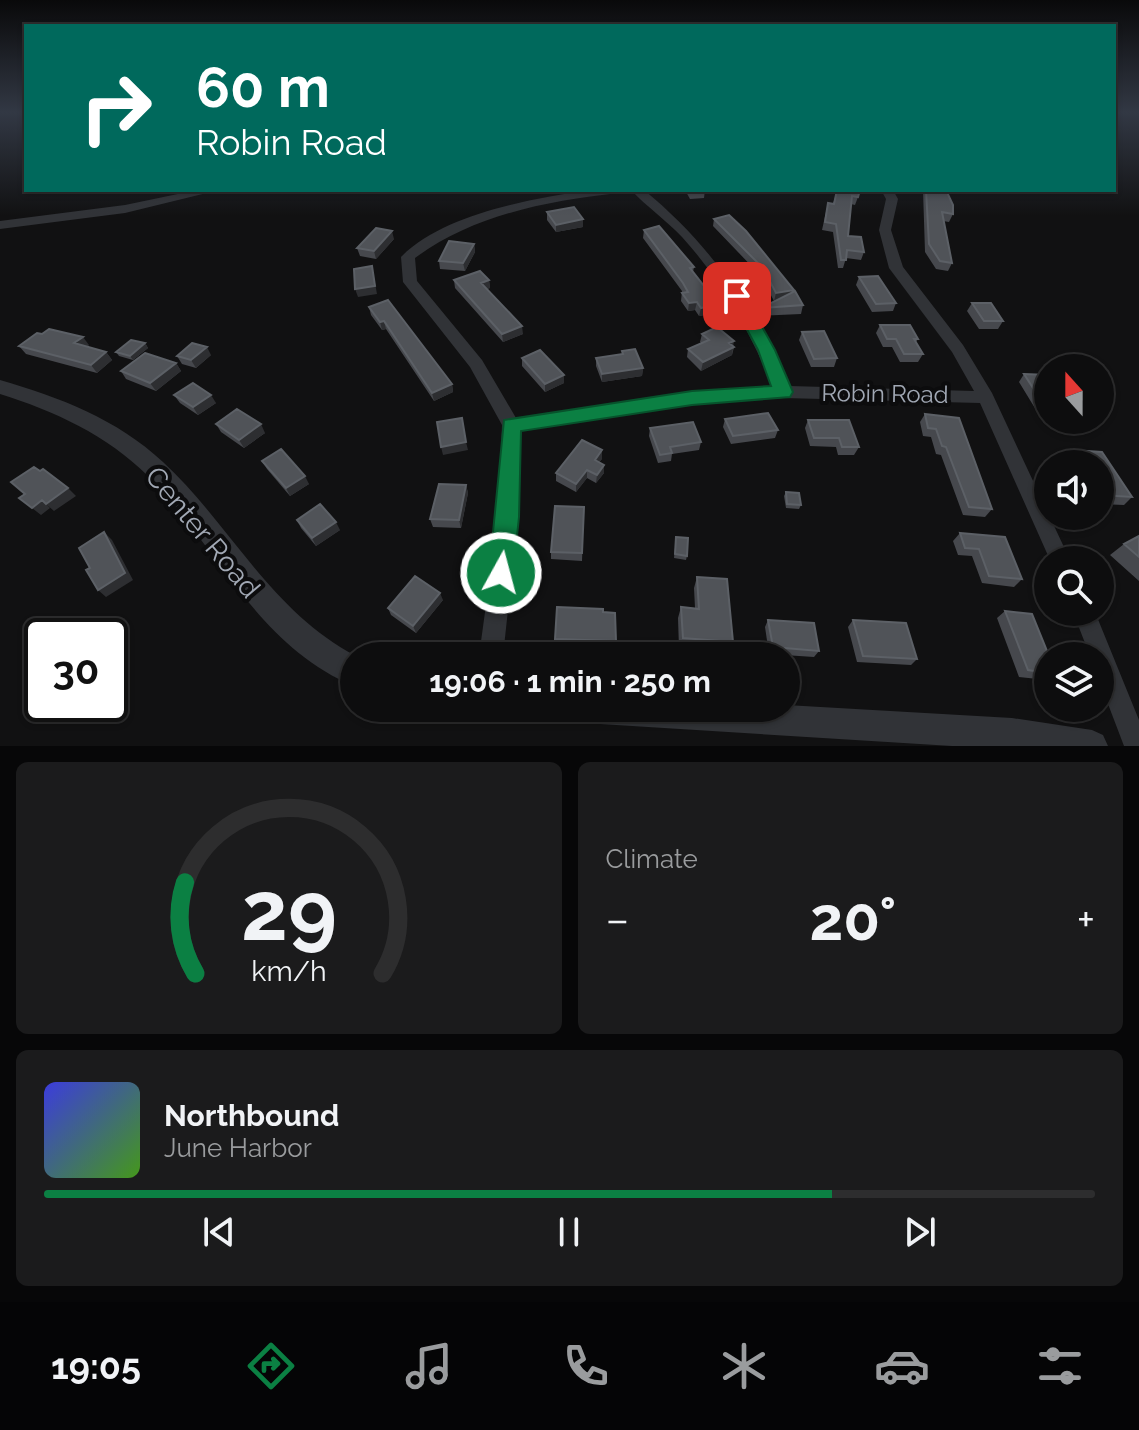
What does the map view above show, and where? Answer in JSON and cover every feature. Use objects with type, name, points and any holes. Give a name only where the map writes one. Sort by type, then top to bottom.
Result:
[{"type":"street","points":[[0,225],[125,209],[204,192]]},
{"type":"street","points":[[493,642],[508,517],[511,425],[476,364],[410,282],[408,257],[424,243],[464,223],[539,203],[606,192]]},
{"type":"street","points":[[640,192],[667,213],[708,254],[737,296],[783,392]]},
{"type":"street","points":[[888,192],[892,199],[885,230],[896,268],[958,349],[986,397],[1054,546]]},
{"type":"street","name":"Center Road","points":[[0,387],[83,416],[127,444],[171,486],[268,610],[323,657],[340,665]]},
{"type":"street","name":"Robin Road","points":[[511,425],[692,398],[783,392],[986,397]]},
{"type":"street","points":[[1090,626],[1137,746]]},
{"type":"street","points":[[800,721],[1012,734],[1092,746]]},
{"type":"building","points":[[837,192],[859,192],[858,197],[852,196],[848,236],[861,237],[864,252],[847,250],[846,260],[841,260],[836,224],[825,222],[828,203],[834,204]]},
{"type":"building","points":[[926,192],[947,192],[953,214],[942,212],[952,263],[940,261],[929,244]]},
{"type":"building","points":[[574,207],[583,219],[556,225],[547,212]]},
{"type":"building","points":[[729,215],[794,290],[776,293],[763,268],[714,219]]},
{"type":"building","points":[[659,226],[694,267],[690,268],[718,304],[701,308],[697,302],[689,303],[682,293],[688,292],[683,283],[644,230]]},
{"type":"building","points":[[376,228],[392,231],[374,251],[357,248]]},
{"type":"building","points":[[449,241],[474,244],[463,263],[439,261]]},
{"type":"building","points":[[372,266],[375,286],[355,289],[354,269]]},
{"type":"building","points":[[480,271],[489,280],[481,283],[522,326],[502,334],[454,280]]},
{"type":"building","points":[[878,276],[896,303],[876,304],[859,277]]},
{"type":"building","points":[[795,291],[803,305],[761,308]]},
{"type":"building","points":[[388,300],[452,384],[432,393],[384,321],[380,322],[369,307]]},
{"type":"building","points":[[972,303],[991,303],[1003,321],[984,321]]},
{"type":"building","points":[[880,325],[910,325],[923,354],[904,354],[896,339],[887,339]]},
{"type":"building","points":[[717,327],[734,341],[729,343],[734,347],[703,362],[688,349],[709,340],[702,334]]},
{"type":"building","points":[[49,329],[83,337],[74,343],[106,352],[91,365],[19,346],[37,333],[42,334]]},
{"type":"building","points":[[824,331],[837,358],[814,359],[802,332]]},
{"type":"building","points":[[131,340],[145,343],[130,356],[116,352]]},
{"type":"building","points":[[192,343],[207,347],[191,360],[177,356]]},
{"type":"building","points":[[635,349],[643,368],[602,374],[596,358]]},
{"type":"building","points":[[540,350],[564,375],[545,384],[522,358]]},
{"type":"building","points":[[145,353],[176,363],[150,383],[121,371]]},
{"type":"building","points":[[1024,374],[1034,374],[1034,389]]},
{"type":"building","points":[[193,383],[211,395],[193,407],[174,395]]},
{"type":"building","points":[[237,409],[261,424],[239,440],[216,424]]},
{"type":"building","points":[[768,413],[778,430],[733,436],[725,419]]},
{"type":"building","points":[[925,414],[959,418],[992,509],[969,507],[946,447],[942,446],[936,429],[928,428]]},
{"type":"building","points":[[462,418],[466,442],[441,447],[437,422]]},
{"type":"building","points":[[808,420],[849,420],[859,447],[842,447],[839,438],[814,438]]},
{"type":"building","points":[[693,422],[701,442],[670,447],[672,453],[660,455],[650,428]]},
{"type":"building","points":[[582,440],[602,450],[595,460],[604,465],[597,475],[587,470],[576,484],[556,473]]},
{"type":"building","points":[[281,449],[305,476],[286,488],[262,461]]},
{"type":"building","points":[[34,467],[40,471],[43,469],[68,488],[46,504],[42,500],[32,508],[19,498],[25,494],[11,482]]},
{"type":"building","points":[[1114,470],[1132,497],[1114,496]]},
{"type":"building","points":[[439,484],[466,485],[459,520],[430,519]]},
{"type":"building","points":[[786,492],[799,493],[801,505],[787,504]]},
{"type":"building","points":[[320,504],[336,522],[312,538],[297,520]]},
{"type":"building","points":[[555,506],[584,507],[582,553],[551,552]]},
{"type":"building","points":[[104,532],[125,573],[98,590],[86,570],[90,568],[79,548]]},
{"type":"building","points":[[960,533],[1005,537],[1022,579],[989,576],[979,549],[965,548]]},
{"type":"building","points":[[1139,536],[1139,557],[1124,544]]},
{"type":"building","points":[[676,537],[688,538],[687,556],[675,554]]},
{"type":"building","points":[[415,576],[440,593],[413,626],[388,608]]},
{"type":"building","points":[[697,577],[727,579],[733,642],[683,638],[681,607],[699,609]]},
{"type":"building","points":[[557,607],[603,609],[603,612],[615,613],[616,641],[555,639]]},
{"type":"building","points":[[1005,611],[1032,614],[1034,626],[1037,626],[1043,642],[1034,642],[1034,671],[1028,670]]},
{"type":"building","points":[[768,620],[814,623],[819,651],[800,649],[800,642],[772,642]]},
{"type":"building","points":[[853,620],[906,623],[917,659],[863,656]]},
{"type":"route","points":[[501,573],[508,517],[511,425],[692,398],[783,392],[766,350],[737,296]]}]
